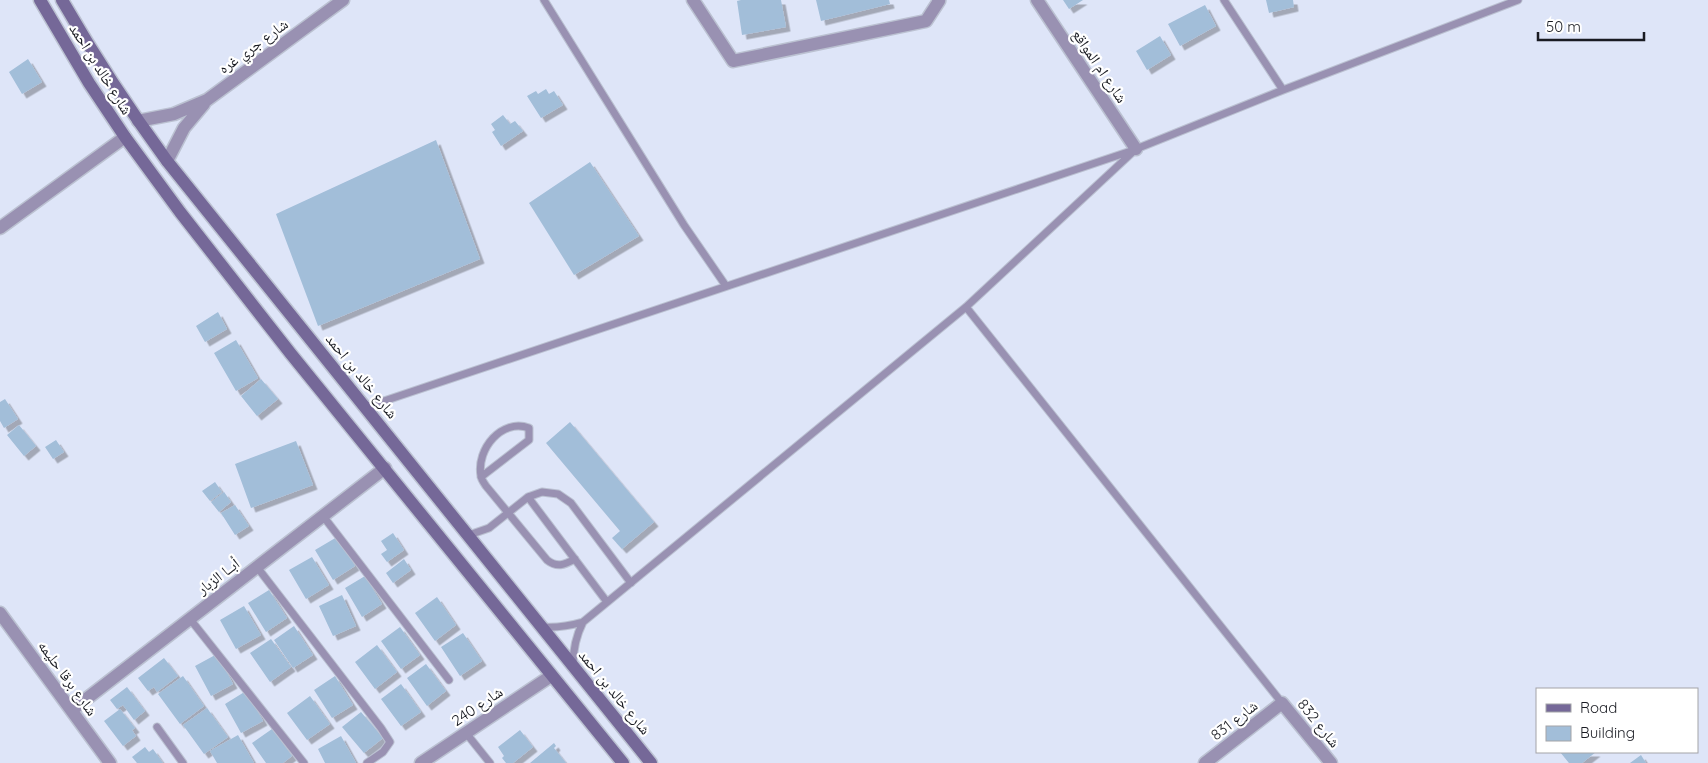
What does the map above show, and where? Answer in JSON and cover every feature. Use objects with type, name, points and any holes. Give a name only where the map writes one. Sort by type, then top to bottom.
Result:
[{"type":"main road","name":"شارع خالد بن احمد","points":[[40,0],[89,84],[180,212],[291,354],[623,763]]},
{"type":"main road","name":"شارع خالد بن احمد","points":[[62,0],[91,50],[167,161],[651,763]]},
{"type":"street","name":"شارع جري غره","points":[[138,121],[174,114],[207,100],[343,0]]},
{"type":"street","points":[[693,0],[733,61],[926,21],[939,2],[938,0]]},
{"type":"street","name":"شارع ام المواقع","points":[[1037,0],[1136,149]]},
{"type":"street","name":"شارع جري غره","points":[[167,161],[184,128],[207,100]]},
{"type":"street","points":[[0,228],[125,137]]},
{"type":"street","name":"أبــا الزبار","points":[[72,710],[385,468]]},
{"type":"street","name":"شارع برقا حليمه","points":[[0,613],[110,763]]},
{"type":"street","name":"شارع 240","points":[[421,763],[551,676]]},
{"type":"street","name":"شارع 831","points":[[1205,763],[1282,703]]},
{"type":"street","name":"شارع 832","points":[[1282,703],[1331,763]]},
{"type":"lane","points":[[544,0],[684,225],[726,286]]},
{"type":"lane","points":[[1224,0],[1283,90]]},
{"type":"lane","points":[[366,407],[1136,149],[1283,90],[1518,0]]},
{"type":"lane","points":[[573,665],[576,635],[583,622],[966,308],[1136,149]]},
{"type":"lane","points":[[966,308],[1282,703]]},
{"type":"lane","points":[[480,477],[529,440],[529,428],[519,425],[504,429],[493,437],[485,449],[480,477],[547,560],[553,565],[560,566],[575,559]]},
{"type":"lane","points":[[469,536],[489,528],[528,497],[542,492],[558,494],[571,503],[631,583]]},
{"type":"lane","points":[[528,497],[607,602]]},
{"type":"lane","points":[[323,516],[449,680]]},
{"type":"lane","points":[[256,568],[390,742],[384,752],[367,763]]},
{"type":"lane","points":[[190,619],[304,763]]},
{"type":"lane","points":[[543,627],[556,628],[583,622]]},
{"type":"lane","points":[[157,727],[183,763]]},
{"type":"lane","points":[[466,733],[490,763]]},
{"type":"building","points":[[781,0],[786,27],[742,35],[737,1]]},
{"type":"building","points":[[816,0],[889,0],[890,4],[821,21]]},
{"type":"building","points":[[1063,0],[1083,0],[1069,9]]},
{"type":"building","points":[[1266,0],[1293,0],[1294,7],[1269,13]]},
{"type":"building","points":[[1205,5],[1216,26],[1180,46],[1168,24]]},
{"type":"building","points":[[1160,36],[1171,55],[1147,70],[1136,51]]},
{"type":"building","points":[[28,59],[42,82],[22,94],[9,72]]},
{"type":"building","points":[[546,89],[549,94],[554,91],[563,105],[541,118],[527,96],[536,91],[538,94]]},
{"type":"building","points":[[503,115],[510,124],[515,121],[523,131],[501,146],[492,132],[495,130],[491,124]]},
{"type":"building","points":[[436,140],[480,259],[318,326],[276,214]]},
{"type":"building","points":[[590,162],[639,236],[574,275],[529,203]]},
{"type":"building","points":[[218,312],[227,329],[205,342],[196,326]]},
{"type":"building","points":[[236,340],[258,378],[236,391],[214,353]]},
{"type":"building","points":[[261,379],[278,399],[257,416],[241,396]]},
{"type":"building","points":[[5,399],[18,419],[4,428],[0,421],[0,402]]},
{"type":"building","points":[[570,422],[654,522],[622,549],[612,538],[620,531],[546,443]]},
{"type":"building","points":[[19,425],[36,446],[24,456],[7,435]]},
{"type":"building","points":[[56,440],[64,452],[53,459],[45,447]]},
{"type":"building","points":[[296,441],[313,485],[251,508],[235,464]]},
{"type":"building","points":[[215,482],[222,492],[210,501],[202,491]]},
{"type":"building","points":[[224,492],[231,502],[219,512],[211,502]]},
{"type":"building","points":[[235,505],[249,526],[235,535],[221,513]]},
{"type":"building","points":[[393,533],[404,550],[387,562],[381,554],[387,550],[381,541]]},
{"type":"building","points":[[337,537],[355,566],[333,580],[315,550]]},
{"type":"building","points":[[312,557],[329,585],[306,599],[289,570]]},
{"type":"building","points":[[404,559],[411,570],[393,583],[386,573]]},
{"type":"building","points":[[365,576],[382,604],[362,617],[345,588]]},
{"type":"building","points":[[269,590],[287,618],[266,632],[248,603]]},
{"type":"building","points":[[342,595],[356,626],[333,636],[319,606]]},
{"type":"building","points":[[437,597],[456,625],[435,641],[415,613]]},
{"type":"building","points":[[244,606],[261,635],[236,649],[220,620]]},
{"type":"building","points":[[294,626],[313,655],[293,668],[274,640]]},
{"type":"building","points":[[400,627],[420,655],[401,669],[381,641]]},
{"type":"building","points":[[463,633],[482,661],[460,676],[441,647]]},
{"type":"building","points":[[271,639],[291,667],[270,682],[250,653]]},
{"type":"building","points":[[377,645],[397,672],[375,689],[355,662]]},
{"type":"building","points":[[217,654],[233,684],[211,696],[195,666]]},
{"type":"building","points":[[164,658],[178,676],[157,692],[154,687],[148,691],[138,678]]},
{"type":"building","points":[[426,664],[446,691],[427,706],[407,678]]},
{"type":"building","points":[[183,676],[204,706],[180,724],[158,694]]},
{"type":"building","points":[[335,676],[353,705],[332,718],[314,690]]},
{"type":"building","points":[[401,684],[421,712],[401,726],[381,699]]},
{"type":"building","points":[[127,687],[145,711],[134,720],[123,705],[117,709],[110,700]]},
{"type":"building","points":[[246,691],[263,721],[241,733],[225,704]]},
{"type":"building","points":[[310,696],[330,724],[307,740],[287,713]]},
{"type":"building","points":[[207,708],[228,737],[204,754],[183,725]]},
{"type":"building","points":[[120,709],[135,728],[132,730],[136,736],[123,746],[104,721]]},
{"type":"building","points":[[361,712],[383,738],[364,753],[342,727]]},
{"type":"building","points":[[272,729],[292,756],[283,763],[266,763],[252,743]]},
{"type":"building","points":[[520,730],[533,747],[513,763],[506,763],[498,747]]},
{"type":"building","points":[[238,735],[254,763],[217,763],[210,751]]},
{"type":"building","points":[[341,736],[356,763],[325,763],[318,749]]},
{"type":"building","points":[[554,743],[556,746],[554,748],[566,763],[530,763]]},
{"type":"building","points":[[145,747],[149,752],[153,749],[163,763],[137,763],[132,757]]},
{"type":"building","points":[[1561,753],[1595,753],[1582,763],[1569,763]]},
{"type":"building","points":[[1641,755],[1646,763],[1630,763]]}]
